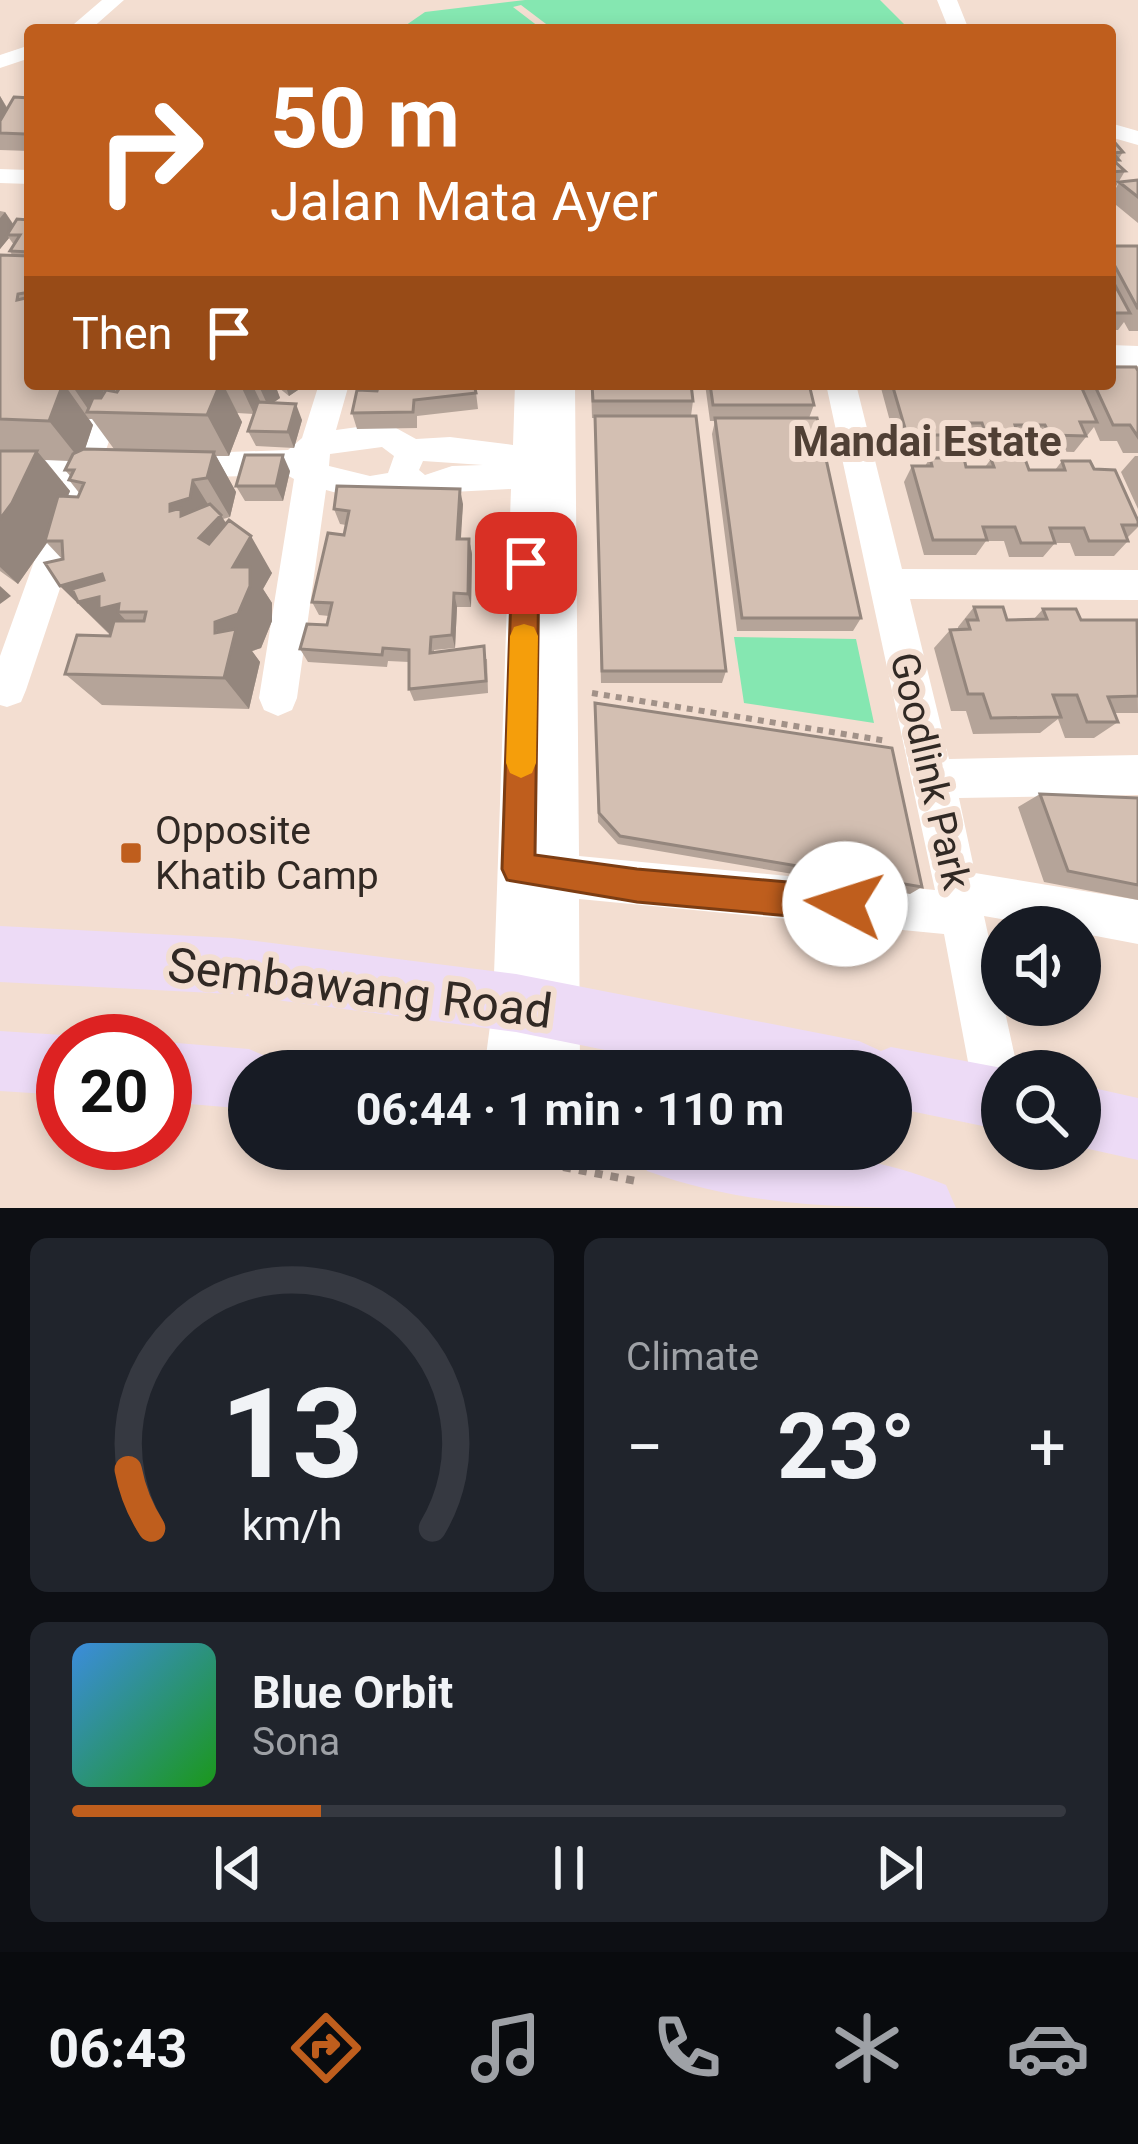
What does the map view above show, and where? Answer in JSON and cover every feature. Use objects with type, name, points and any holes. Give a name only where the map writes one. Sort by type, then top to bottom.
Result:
[{"type":"main road","name":"Sembawang Road","points":[[0,954],[232,966],[537,1008],[752,1050]]},
{"type":"main road","points":[[0,1061],[36,1063]]},
{"type":"main road","points":[[192,1074],[228,1077]]},
{"type":"main road","points":[[912,1081],[981,1095]]},
{"type":"main road","points":[[1101,1121],[1138,1129]]},
{"type":"main road","points":[[759,1170],[923,1208]]},
{"type":"street","points":[[84,24],[114,0]]},
{"type":"street","points":[[7,689],[111,390]]},
{"type":"street","points":[[278,698],[307,460],[332,390]]},
{"type":"street","points":[[530,390],[539,871]]},
{"type":"street","points":[[550,1050],[537,1008],[539,871],[560,390]]},
{"type":"street","name":"Goodlink Park","points":[[843,390],[991,1050]]},
{"type":"street","points":[[0,470],[307,460],[387,435],[423,488],[528,468]]},
{"type":"street","points":[[307,460],[370,489],[411,467]]},
{"type":"street","points":[[887,584],[1138,585]]},
{"type":"street","points":[[930,763],[1138,775]]},
{"type":"street","points":[[539,871],[637,886],[961,905],[987,894],[1138,922]]},
{"type":"street","points":[[518,1050],[537,1008]]},
{"type":"path","points":[[572,690],[930,763]]},
{"type":"green space","points":[[525,0],[880,0],[904,24],[546,24],[521,5],[513,7],[535,24],[408,24],[425,12]]},
{"type":"green space","points":[[734,637],[856,639],[874,723],[744,703]]},
{"type":"building","points":[[14,97],[24,98],[24,134],[0,133],[0,121]]},
{"type":"building","points":[[1138,180],[1138,197],[1119,182]]},
{"type":"building","points":[[17,219],[24,220],[24,252],[10,251],[20,235],[7,235]]},
{"type":"building","points":[[1116,246],[1138,246],[1138,309],[1116,268]]},
{"type":"building","points":[[0,255],[24,256],[24,293],[17,300],[24,298],[24,390],[61,390],[49,421],[0,419]]},
{"type":"building","points":[[1116,287],[1130,313],[1116,313]]},
{"type":"building","points":[[1116,367],[1136,367],[1138,437],[1130,425],[1113,425],[1097,390],[1116,390]]},
{"type":"building","points":[[106,390],[217,390],[207,415],[87,412],[93,398],[101,398]]},
{"type":"building","points":[[357,390],[476,393],[414,400],[413,412],[352,413]]},
{"type":"building","points":[[592,390],[692,390],[693,401],[593,401]]},
{"type":"building","points":[[711,390],[810,390],[814,405],[713,405]]},
{"type":"building","points":[[894,390],[1083,390],[1097,422],[1080,422],[1086,436],[1050,435],[1045,425],[1015,425],[1019,437],[987,437],[982,423],[953,423],[957,435],[907,435]]},
{"type":"building","points":[[258,402],[296,404],[288,432],[248,431]]},
{"type":"building","points":[[595,416],[696,416],[726,671],[602,671]]},
{"type":"building","points":[[715,418],[817,418],[861,618],[742,618]]},
{"type":"building","points":[[84,449],[214,452],[207,478],[193,480],[190,498],[170,504],[170,511],[181,508],[181,516],[210,504],[221,515],[199,538],[209,544],[229,520],[251,536],[233,567],[250,567],[250,586],[238,614],[215,622],[215,633],[236,629],[224,678],[65,674],[77,635],[110,636],[114,621],[144,621],[146,612],[118,612],[119,604],[99,609],[99,597],[78,602],[72,589],[104,580],[102,574],[60,586],[45,563],[63,559],[62,541],[45,541],[58,496],[78,497],[84,483],[69,480],[74,470],[65,470],[73,454]]},
{"type":"building","points":[[0,451],[37,451],[0,519]]},
{"type":"building","points":[[245,455],[283,455],[276,486],[236,486]]},
{"type":"building","points":[[930,458],[964,458],[966,467],[994,467],[991,459],[1025,459],[1029,470],[1065,470],[1062,461],[1090,461],[1094,469],[1115,470],[1138,525],[1122,525],[1128,541],[1089,541],[1084,528],[1050,528],[1055,543],[1021,543],[1015,527],[983,527],[987,540],[933,540],[912,466],[932,466]]},
{"type":"building","points":[[337,486],[460,489],[457,539],[469,539],[468,594],[454,593],[452,635],[431,637],[430,653],[484,646],[486,681],[409,689],[409,650],[383,648],[382,655],[300,649],[307,624],[327,625],[332,603],[312,602],[328,533],[344,535],[349,511],[334,509]]},
{"type":"building","points":[[974,607],[1003,607],[1007,620],[1047,619],[1043,609],[1076,609],[1081,620],[1137,620],[1138,696],[1108,697],[1118,722],[1087,722],[1077,695],[1053,695],[1061,717],[991,718],[983,694],[968,694],[950,630],[970,629],[967,620],[978,620]]},
{"type":"building","points":[[595,703],[892,748],[922,887],[620,836],[599,813]]},
{"type":"building","points":[[1040,794],[1138,798],[1138,885],[1068,871]]},
{"type":"slow traffic","points":[[521,763],[524,636]]},
{"type":"place","name":"Opposite Khatib Camp","points":[[131,853]]},
{"type":"district","name":"Mandai Estate","points":[[927,441]]},
{"type":"route","points":[[526,563],[518,869],[637,886],[845,904]]}]
